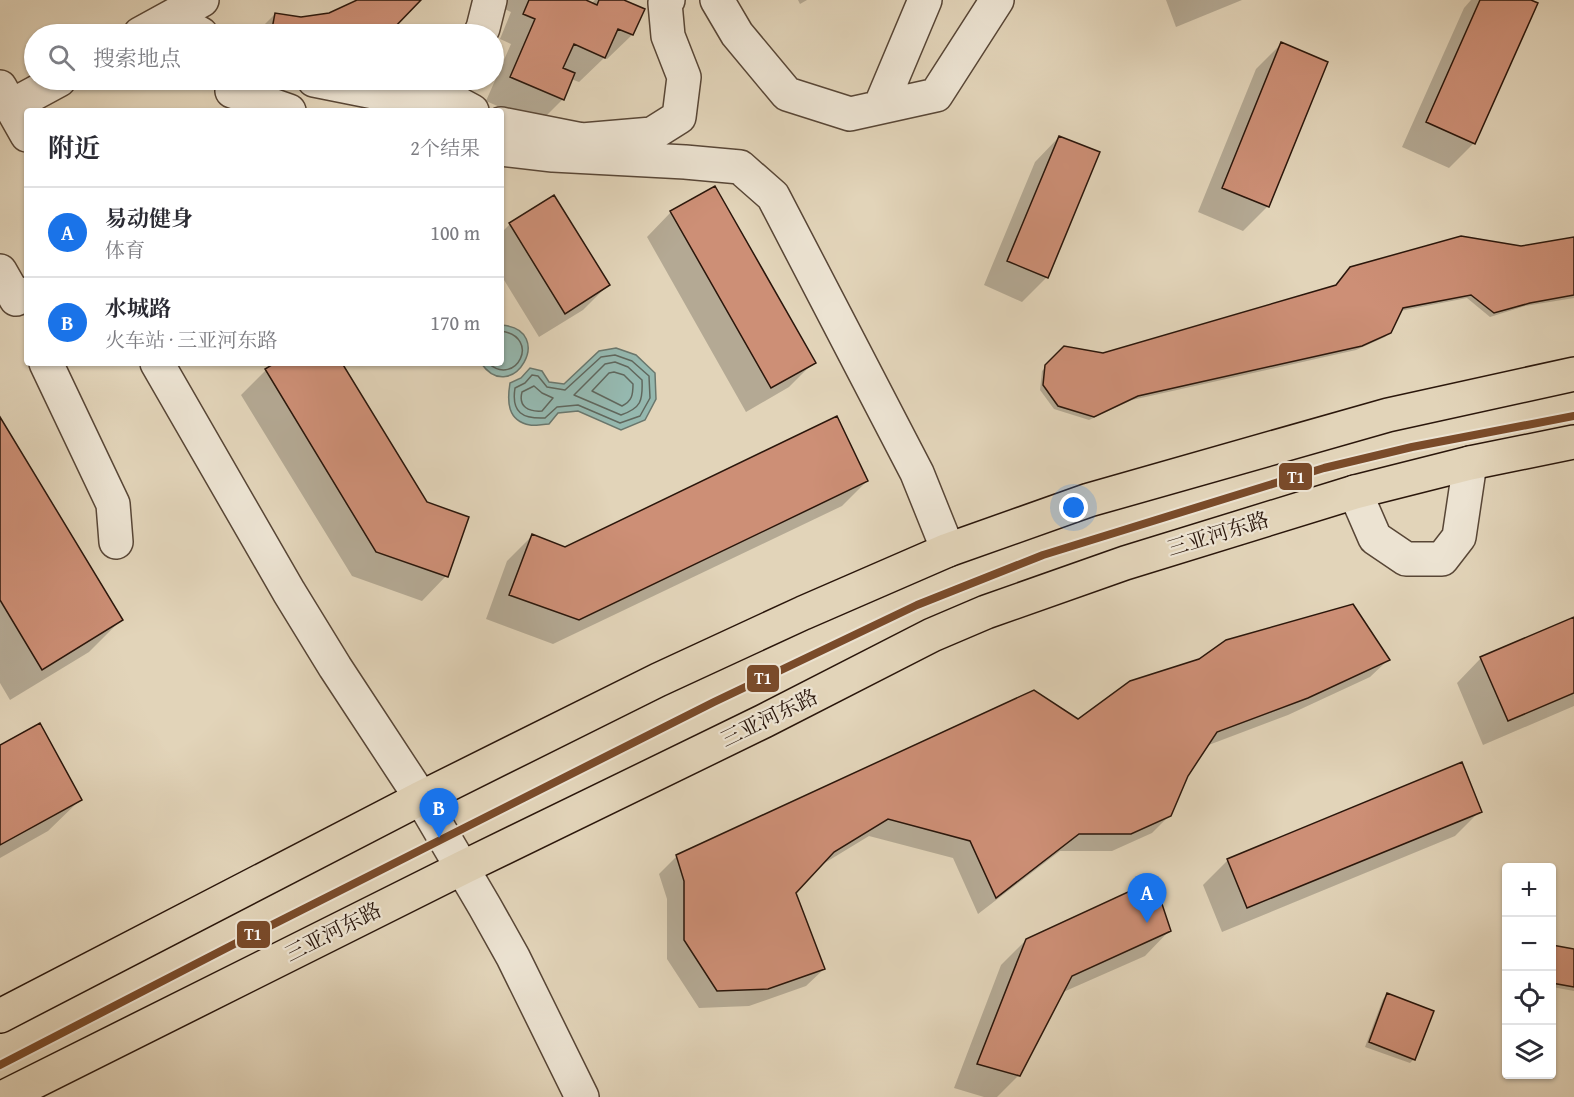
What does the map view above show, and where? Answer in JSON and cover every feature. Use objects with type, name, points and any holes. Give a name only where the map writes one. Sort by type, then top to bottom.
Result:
[{"type":"main road","points":[[0,1016],[421,798],[658,680],[803,613],[948,550],[1089,500],[1388,415],[1574,374]]},
{"type":"main road","name":"三亚河东路","points":[[4,1097],[462,868],[764,721],[932,635],[975,616],[1125,563],[1354,492],[1470,463],[1574,442]]},
{"type":"street","points":[[158,24],[202,0]]},
{"type":"street","points":[[484,24],[490,0]]},
{"type":"street","points":[[504,125],[582,140],[651,134],[679,117],[684,77],[668,36],[665,3],[668,0]]},
{"type":"street","points":[[717,0],[737,34],[787,94],[850,114],[936,95],[997,0]]},
{"type":"street","points":[[879,107],[925,0]]},
{"type":"street","points":[[171,17],[183,24]]},
{"type":"street","points":[[24,130],[5,97],[27,90]]},
{"type":"street","points":[[364,90],[409,99],[432,90]]},
{"type":"street","points":[[449,90],[469,108]]},
{"type":"street","points":[[232,91],[280,108]]},
{"type":"street","points":[[504,149],[552,155],[740,167],[773,196],[917,473],[948,550]]},
{"type":"street","points":[[0,271],[23,305]]},
{"type":"street","points":[[47,366],[113,504],[116,542]]},
{"type":"street","points":[[159,366],[289,592],[421,798],[462,868],[513,957],[582,1097]]},
{"type":"street","points":[[1354,492],[1376,538],[1406,559],[1442,559],[1459,537],[1470,463]]},
{"type":"water","points":[[504,326],[518,330],[526,339],[528,351],[524,362],[516,372],[505,377],[493,374],[484,366],[504,366]]},
{"type":"water","points":[[616,348],[636,355],[655,373],[656,399],[645,420],[621,430],[578,411],[558,413],[549,424],[534,425],[522,423],[513,415],[509,403],[510,383],[521,378],[530,368],[542,371],[549,382],[564,384],[599,351]]},
{"type":"building","points":[[357,0],[421,0],[398,24],[273,24],[275,13],[301,17],[329,13]]},
{"type":"building","points":[[529,0],[586,0],[597,5],[599,0],[624,0],[645,9],[633,35],[618,29],[605,58],[574,44],[563,68],[575,73],[564,100],[510,77],[535,19],[523,14]]},
{"type":"building","points":[[1480,0],[1531,0],[1538,3],[1475,144],[1426,122]]},
{"type":"building","points":[[1281,42],[1328,62],[1269,207],[1222,188]]},
{"type":"building","points":[[1059,136],[1100,152],[1048,278],[1007,261]]},
{"type":"building","points":[[715,186],[816,363],[771,388],[670,211]]},
{"type":"building","points":[[554,195],[610,285],[565,314],[509,223]]},
{"type":"building","points":[[1461,236],[1521,246],[1574,237],[1574,295],[1530,303],[1494,313],[1471,295],[1403,308],[1391,333],[1362,346],[1138,396],[1094,417],[1058,406],[1043,385],[1045,365],[1064,346],[1103,353],[1336,285],[1350,267]]},
{"type":"building","points":[[270,366],[344,366],[427,502],[469,517],[448,577],[376,552],[265,369]]},
{"type":"building","points":[[837,416],[868,481],[579,620],[509,595],[532,534],[565,547]]},
{"type":"building","points":[[0,417],[123,620],[42,670],[0,600]]},
{"type":"building","points":[[1353,604],[1390,660],[1308,698],[1217,732],[1188,776],[1171,816],[1131,834],[1079,834],[996,898],[970,841],[888,819],[834,852],[796,893],[825,969],[768,989],[717,991],[684,940],[684,881],[676,855],[1034,690],[1078,719],[1130,681],[1199,659],[1226,640]]},
{"type":"building","points":[[1574,617],[1574,693],[1508,721],[1480,657]]},
{"type":"building","points":[[40,723],[82,800],[0,845],[0,745]]},
{"type":"building","points":[[1462,762],[1482,812],[1247,908],[1227,859]]},
{"type":"building","points":[[1154,880],[1171,931],[1072,976],[1020,1076],[977,1064],[1026,939]]},
{"type":"building","points":[[1556,946],[1574,949],[1574,987],[1556,984]]},
{"type":"building","points":[[1387,993],[1434,1011],[1415,1060],[1369,1042]]},
{"type":"transit line","name":"T1","points":[[0,1065],[714,702],[917,605],[1043,555],[1324,468],[1412,447],[1574,416]]},
{"type":"place","name":"水城路","points":[[439,838]]},
{"type":"place","name":"易动健身","points":[[1147,923]]}]
